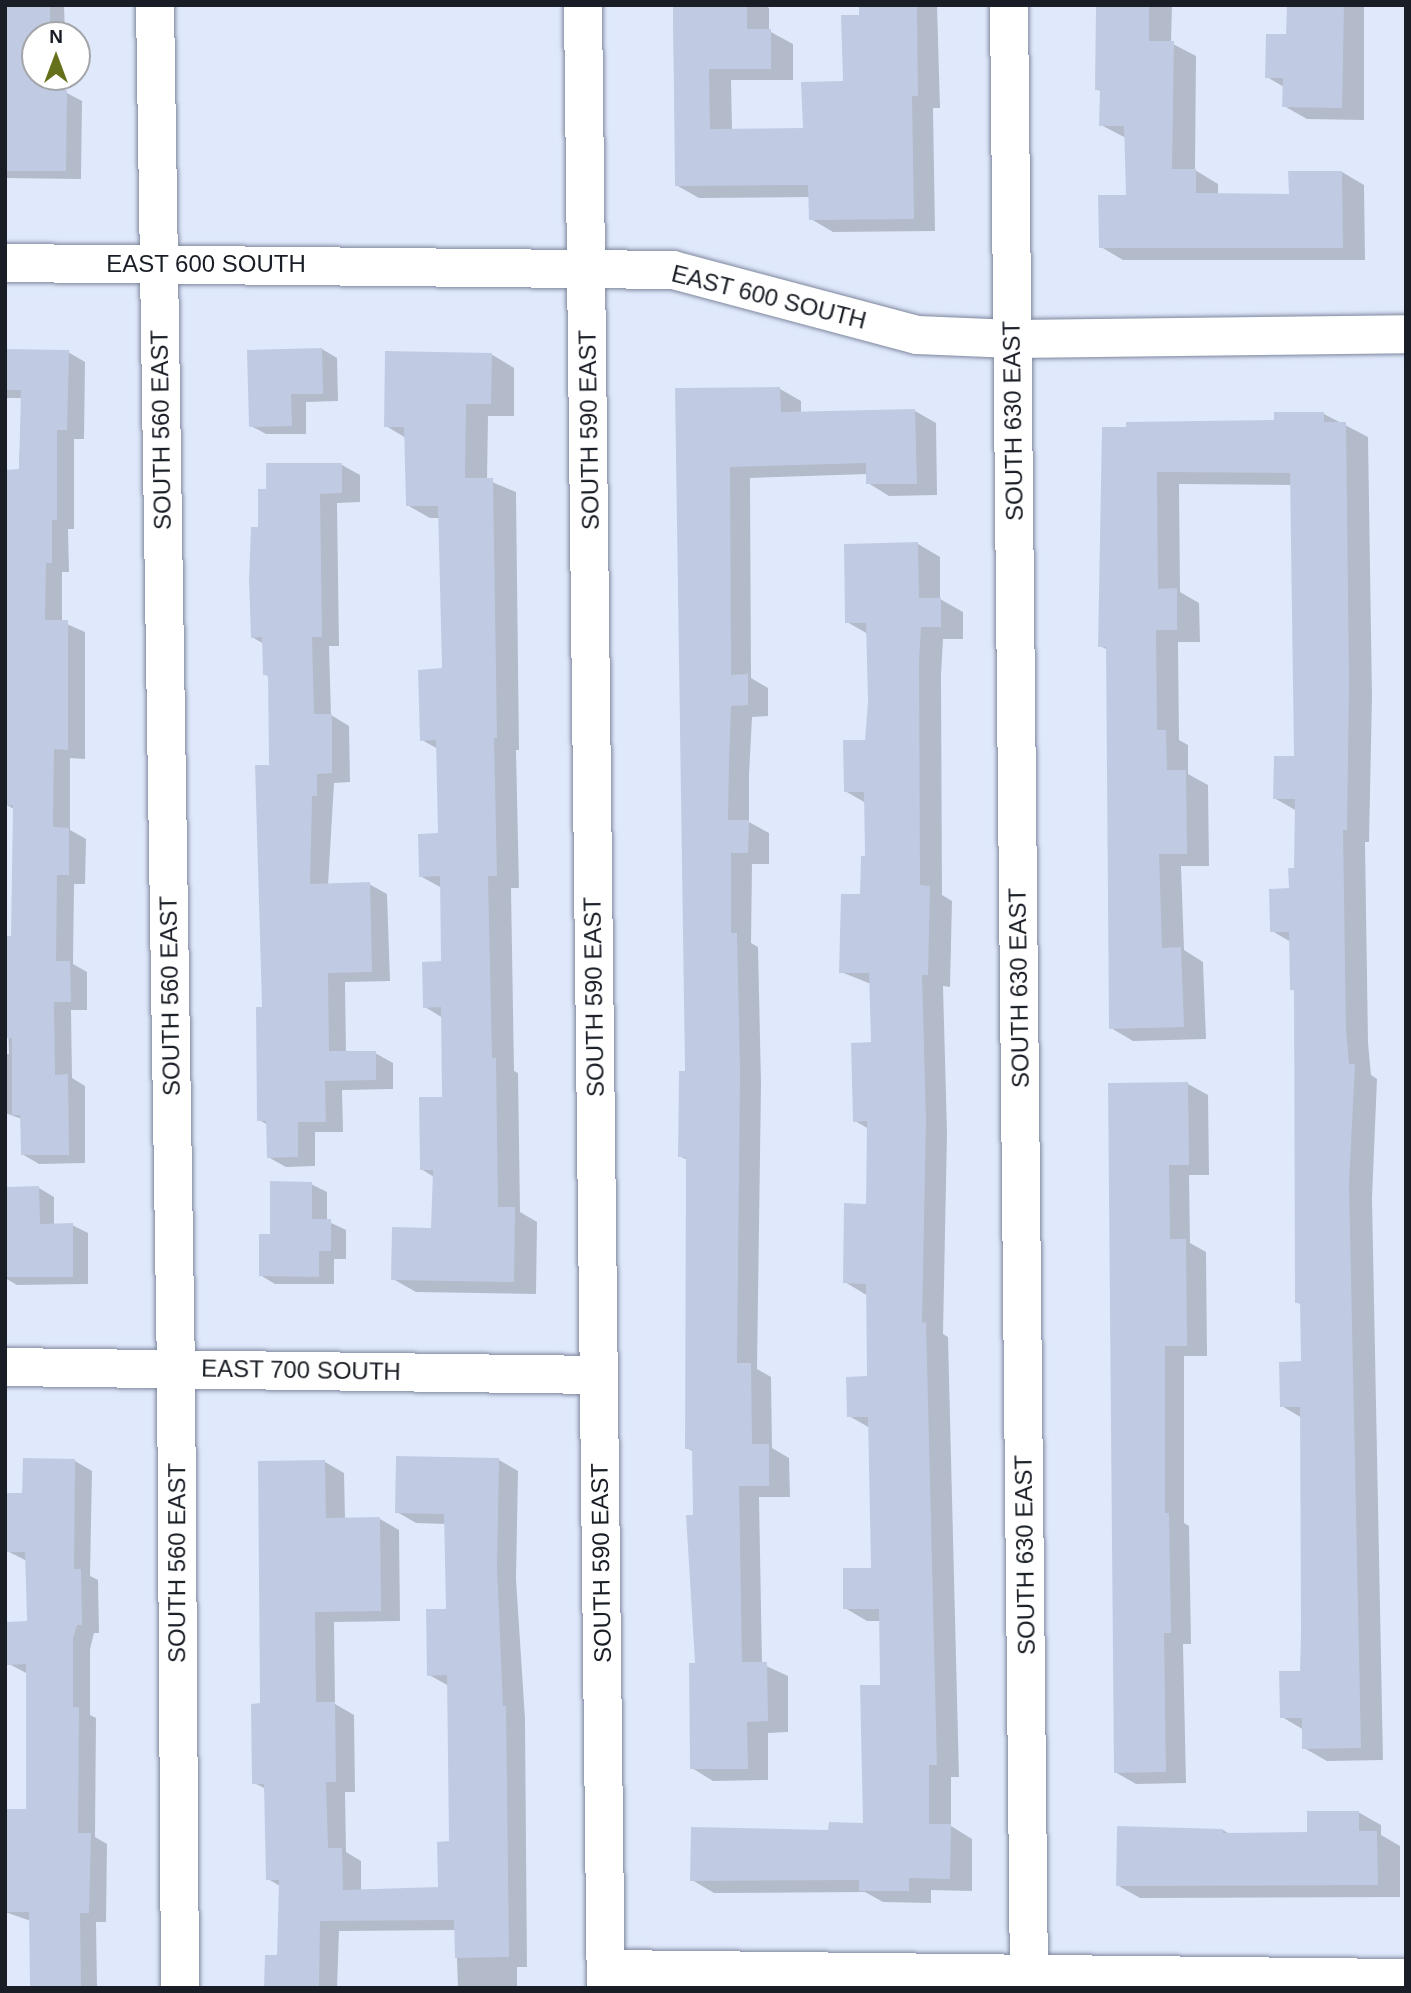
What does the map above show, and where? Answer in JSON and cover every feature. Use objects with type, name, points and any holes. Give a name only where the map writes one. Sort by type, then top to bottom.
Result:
[{"type":"street","name":"SOUTH 560 EAST","points":[[155,5],[176,1368],[180,1988]]},
{"type":"street","name":"SOUTH 590 EAST","points":[[583,5],[607,1978]]},
{"type":"street","name":"SOUTH 630 EAST","points":[[1009,5],[1029,1972]]},
{"type":"street","name":"EAST 600 SOUTH","points":[[5,263],[673,270],[917,335],[1013,339],[1406,334]]},
{"type":"street","name":"EAST 700 SOUTH","points":[[5,1367],[598,1375]]},
{"type":"street","points":[[607,1978],[1029,1972],[1406,1978]]},
{"type":"building","points":[[5,5],[50,5],[50,21],[21,21],[21,91],[67,91],[66,171],[5,171]]},
{"type":"building","points":[[673,5],[747,5],[747,29],[771,29],[771,69],[709,69],[710,129],[803,128],[801,82],[843,81],[841,15],[859,15],[859,5],[917,5],[918,96],[912,96],[914,219],[809,220],[808,185],[675,186]]},
{"type":"building","points":[[1096,5],[1149,5],[1149,41],[1174,41],[1172,169],[1196,169],[1196,193],[1289,194],[1288,171],[1342,171],[1343,248],[1099,248],[1098,195],[1126,195],[1124,126],[1099,126],[1100,90],[1095,90]]},
{"type":"building","points":[[1287,5],[1344,5],[1342,108],[1282,107],[1283,78],[1265,78],[1266,34],[1286,34]]},
{"type":"building","points":[[322,348],[323,394],[291,394],[292,426],[249,427],[247,350]]},
{"type":"building","points":[[5,349],[69,350],[67,430],[57,430],[57,520],[52,520],[52,563],[46,563],[45,620],[68,620],[68,750],[54,749],[53,827],[69,828],[69,875],[57,875],[56,961],[70,961],[71,1002],[54,1002],[55,1075],[68,1074],[69,1155],[21,1155],[20,1115],[12,1115],[12,1038],[7,1038],[5,989],[5,936],[11,936],[13,805],[5,805],[5,470],[19,469],[21,390],[5,390]]},
{"type":"building","points":[[385,351],[492,353],[491,404],[466,404],[465,478],[493,478],[497,876],[488,876],[492,1058],[496,1058],[498,1207],[515,1207],[514,1282],[391,1280],[392,1227],[431,1228],[433,1170],[420,1170],[419,1097],[442,1097],[441,1007],[423,1008],[422,962],[441,961],[440,876],[419,877],[418,834],[438,833],[436,740],[420,741],[418,670],[442,668],[438,506],[406,506],[404,427],[384,427]]},
{"type":"building","points":[[780,387],[781,412],[915,409],[917,484],[866,484],[866,463],[730,467],[731,675],[748,674],[748,705],[731,706],[728,820],[749,820],[748,853],[731,853],[731,933],[737,933],[740,1071],[737,1363],[751,1363],[752,1444],[769,1444],[769,1486],[739,1486],[742,1662],[767,1662],[768,1721],[747,1722],[748,1769],[690,1769],[689,1663],[695,1663],[686,1515],[693,1515],[692,1449],[685,1449],[686,1157],[678,1157],[679,1071],[685,1071],[675,388]]},
{"type":"building","points":[[1274,412],[1324,412],[1324,422],[1346,422],[1349,682],[1347,830],[1343,830],[1346,1029],[1349,1064],[1355,1064],[1349,1184],[1361,1748],[1302,1749],[1302,1718],[1280,1718],[1279,1671],[1300,1671],[1301,1632],[1300,1407],[1280,1407],[1279,1362],[1301,1361],[1300,1303],[1295,1303],[1294,990],[1290,990],[1289,932],[1270,932],[1269,889],[1289,888],[1288,868],[1294,868],[1295,799],[1273,799],[1274,756],[1294,756],[1290,473],[1157,472],[1158,589],[1177,588],[1177,630],[1156,630],[1157,730],[1166,730],[1167,770],[1186,770],[1187,854],[1159,854],[1162,948],[1181,947],[1184,1027],[1109,1029],[1106,647],[1098,647],[1102,427],[1126,427],[1126,422],[1274,420]]},
{"type":"building","points":[[266,463],[342,463],[342,493],[320,494],[322,637],[312,637],[314,714],[332,714],[332,773],[317,774],[317,796],[312,796],[310,884],[370,882],[372,972],[328,973],[329,1051],[376,1051],[376,1080],[325,1081],[326,1122],[298,1122],[298,1157],[267,1158],[266,1121],[257,1121],[256,1007],[262,1007],[255,765],[269,765],[268,675],[263,675],[262,637],[251,638],[249,580],[251,527],[258,527],[258,489],[266,489]]},
{"type":"building","points":[[918,542],[919,598],[941,598],[941,627],[921,627],[919,662],[920,885],[930,886],[928,975],[922,975],[926,1120],[922,1323],[926,1322],[937,1765],[929,1765],[929,1824],[951,1824],[950,1879],[909,1878],[909,1891],[859,1891],[859,1880],[690,1881],[691,1827],[828,1830],[829,1822],[863,1823],[860,1685],[880,1685],[879,1609],[843,1609],[843,1568],[871,1568],[868,1417],[847,1417],[846,1377],[867,1376],[866,1284],[843,1283],[844,1203],[866,1204],[867,1121],[853,1122],[851,1043],[871,1042],[869,973],[839,973],[841,894],[860,894],[861,856],[865,856],[864,792],[844,792],[843,740],[865,740],[868,702],[866,623],[845,623],[844,544]]},
{"type":"building","points":[[1188,1082],[1189,1165],[1169,1165],[1170,1239],[1186,1239],[1187,1346],[1165,1346],[1165,1513],[1169,1513],[1171,1633],[1164,1633],[1166,1772],[1114,1773],[1108,1083]]},
{"type":"building","points":[[270,1181],[312,1182],[312,1219],[331,1219],[331,1251],[319,1251],[319,1277],[259,1276],[259,1234],[270,1234]]},
{"type":"building","points":[[39,1186],[40,1224],[73,1223],[73,1277],[5,1277],[5,1187]]},
{"type":"building","points":[[396,1456],[499,1458],[497,1567],[503,1706],[506,1706],[509,1957],[455,1958],[454,1920],[320,1921],[319,1988],[264,1988],[265,1955],[277,1955],[279,1880],[266,1880],[264,1784],[252,1784],[251,1704],[260,1703],[258,1461],[325,1460],[326,1518],[380,1517],[381,1611],[315,1612],[316,1702],[335,1702],[336,1782],[326,1782],[328,1848],[342,1848],[343,1890],[438,1887],[437,1842],[449,1841],[447,1675],[427,1676],[426,1609],[446,1609],[444,1514],[395,1513]]},
{"type":"building","points":[[23,1458],[75,1459],[74,1569],[81,1569],[82,1625],[77,1625],[73,1638],[73,1707],[79,1707],[78,1833],[91,1833],[89,1913],[80,1913],[81,1988],[30,1988],[29,1912],[5,1912],[5,1809],[26,1809],[26,1664],[7,1665],[6,1622],[27,1621],[25,1552],[5,1552],[6,1493],[22,1493]]},
{"type":"building","points":[[1307,1811],[1359,1811],[1359,1831],[1377,1831],[1378,1885],[1116,1886],[1117,1826],[1223,1829],[1223,1833],[1307,1832]]}]
